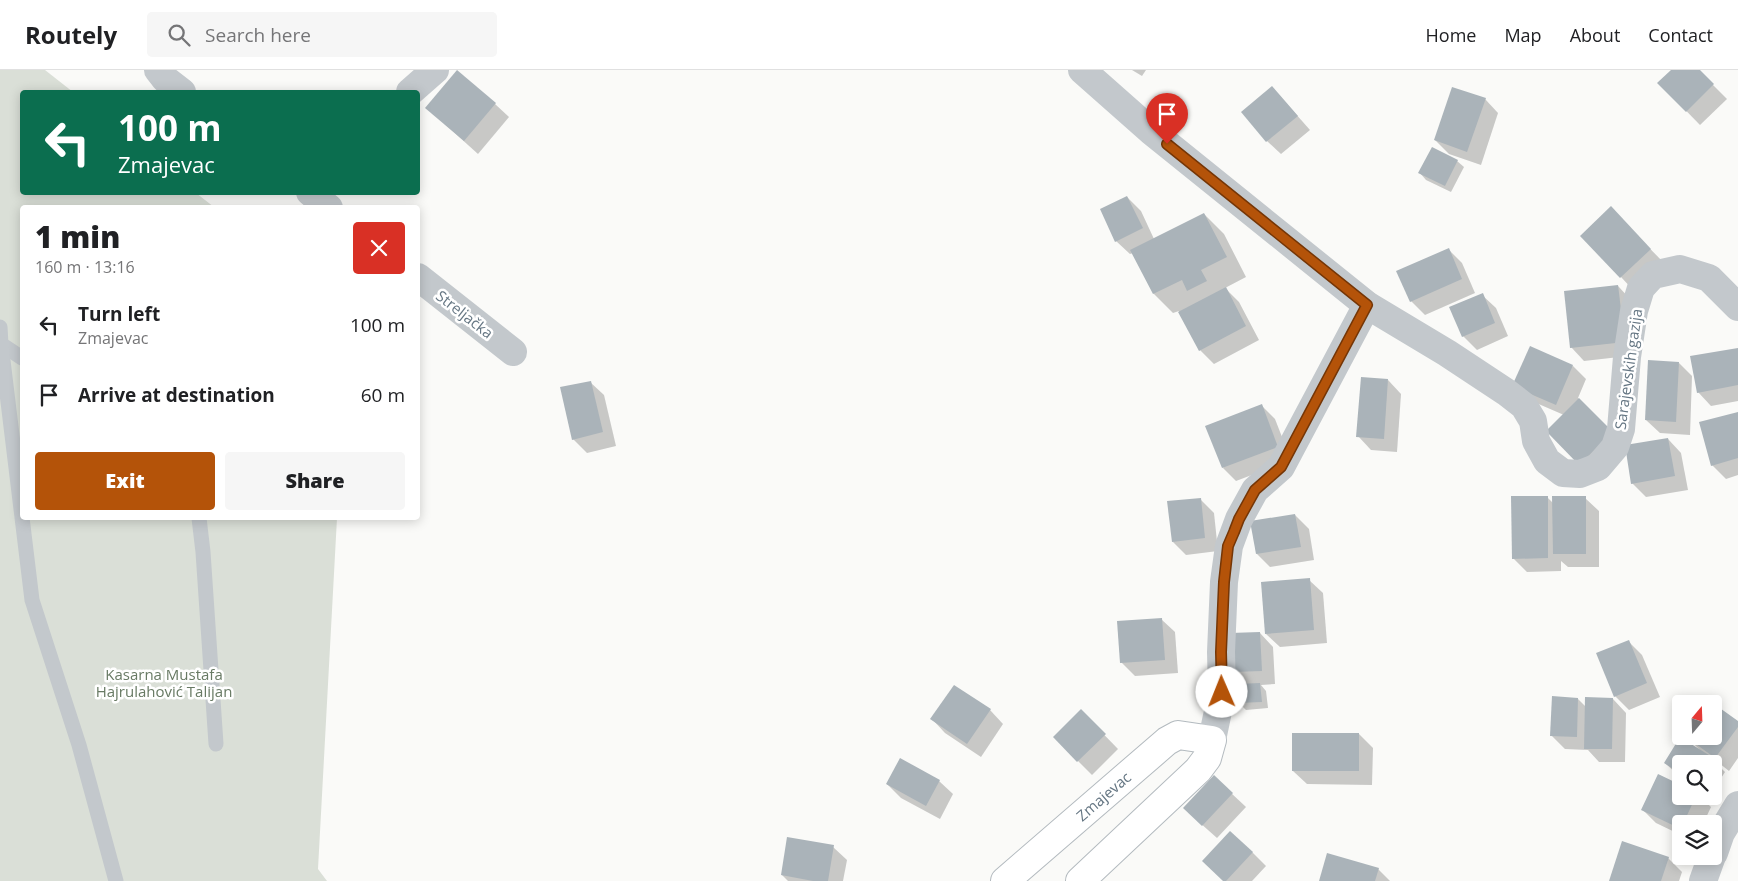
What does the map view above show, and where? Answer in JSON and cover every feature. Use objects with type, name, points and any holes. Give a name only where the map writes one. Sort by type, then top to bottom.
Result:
[{"type":"street","points":[[158,70],[165,80],[179,90]]},
{"type":"street","points":[[412,90],[435,70]]},
{"type":"street","points":[[1080,881],[1198,770],[1207,758],[1222,692],[1221,652],[1224,582],[1228,546],[1239,519],[1255,490],[1281,467],[1367,305],[1151,131],[1082,70]]},
{"type":"street","points":[[314,195],[325,205]]},
{"type":"street","name":"Sarajevskih gazija","points":[[1367,305],[1447,353],[1512,396],[1524,406],[1533,421],[1536,441],[1547,461],[1563,473],[1580,474],[1598,467],[1615,447],[1621,429],[1634,311],[1640,288],[1653,275],[1680,270],[1709,278],[1738,307]]},
{"type":"street","name":"Streljačka","points":[[420,279],[513,352]]},
{"type":"street","name":"Zmajevac","points":[[1004,881],[1167,741],[1178,735],[1212,740]]},
{"type":"street","points":[[1722,831],[1738,805]]},
{"type":"street","points":[[1703,881],[1709,865]]},
{"type":"lane","points":[[0,327],[20,501]]},
{"type":"lane","points":[[1,344],[20,357]]},
{"type":"lane","points":[[22,520],[32,600],[79,746],[116,881]]},
{"type":"lane","points":[[199,520],[204,561],[216,744]]},
{"type":"green space","name":"Kasarna Mustafa Hajrulahović Talijan","points":[[0,70],[45,70],[70,90],[20,90],[20,195],[199,195],[211,205],[20,205],[20,520],[337,520],[318,869],[327,881],[0,881]]},
{"type":"building","points":[[457,70],[496,103],[464,141],[425,108]]},
{"type":"building","points":[[1671,70],[1700,70],[1714,84],[1686,112],[1657,83]]},
{"type":"building","points":[[1272,86],[1298,116],[1266,142],[1241,112]]},
{"type":"building","points":[[1452,87],[1486,98],[1467,152],[1434,140]]},
{"type":"building","points":[[1432,147],[1458,160],[1445,186],[1418,173]]},
{"type":"building","points":[[1127,196],[1143,228],[1115,242],[1100,209]]},
{"type":"building","points":[[1611,206],[1651,249],[1620,278],[1580,236]]},
{"type":"building","points":[[1204,213],[1227,257],[1201,270],[1207,281],[1187,291],[1182,280],[1153,294],[1130,250]]},
{"type":"building","points":[[1449,248],[1462,279],[1410,302],[1396,271]]},
{"type":"building","points":[[1618,285],[1625,342],[1570,348],[1564,291]]},
{"type":"building","points":[[1226,287],[1246,326],[1199,351],[1178,312]]},
{"type":"building","points":[[1483,293],[1495,323],[1462,337],[1449,307]]},
{"type":"building","points":[[1530,346],[1573,365],[1556,405],[1512,386]]},
{"type":"building","points":[[1738,348],[1738,385],[1697,393],[1690,356]]},
{"type":"building","points":[[1648,360],[1679,362],[1676,422],[1645,420]]},
{"type":"building","points":[[1361,377],[1388,379],[1384,439],[1356,437]]},
{"type":"building","points":[[591,381],[603,432],[572,440],[560,387]]},
{"type":"building","points":[[1579,398],[1613,432],[1579,465],[1546,431]]},
{"type":"building","points":[[1262,404],[1278,447],[1222,468],[1205,426]]},
{"type":"building","points":[[1738,412],[1738,458],[1711,466],[1699,422]]},
{"type":"building","points":[[1668,438],[1675,476],[1631,484],[1625,445]]},
{"type":"building","points":[[1511,496],[1548,496],[1548,558],[1512,559]]},
{"type":"building","points":[[1552,496],[1586,496],[1586,554],[1553,554]]},
{"type":"building","points":[[1201,498],[1205,538],[1172,542],[1167,501]]},
{"type":"building","points":[[1295,514],[1301,547],[1256,554],[1250,521]]},
{"type":"building","points":[[1310,578],[1314,630],[1265,634],[1261,582]]},
{"type":"building","points":[[1162,618],[1165,660],[1120,663],[1117,621]]},
{"type":"building","points":[[1260,632],[1262,671],[1232,672],[1230,633]]},
{"type":"building","points":[[1629,640],[1647,683],[1614,697],[1596,653]]},
{"type":"building","points":[[1260,683],[1262,702],[1238,703],[1237,684]]},
{"type":"building","points":[[954,685],[991,709],[967,744],[930,719]]},
{"type":"building","points":[[1552,696],[1578,698],[1577,737],[1550,736]]},
{"type":"building","points":[[1585,697],[1613,698],[1612,749],[1584,749]]},
{"type":"building","points":[[1081,709],[1106,734],[1077,762],[1053,737]]},
{"type":"building","points":[[1722,710],[1738,721],[1738,727],[1717,755],[1711,755],[1697,745],[1722,745]]},
{"type":"building","points":[[1292,733],[1359,733],[1359,771],[1292,771]]},
{"type":"building","points":[[1675,745],[1693,745],[1709,755],[1672,755],[1672,768],[1664,763]]},
{"type":"building","points":[[900,758],[940,780],[926,806],[886,784]]},
{"type":"building","points":[[1658,774],[1672,781],[1672,805],[1692,805],[1687,815],[1672,815],[1672,825],[1641,810]]},
{"type":"building","points":[[1214,775],[1233,793],[1202,826],[1183,808]]},
{"type":"building","points":[[1230,831],[1253,852],[1226,881],[1223,881],[1202,861]]},
{"type":"building","points":[[787,837],[834,845],[828,881],[813,881],[781,875]]},
{"type":"building","points":[[1622,841],[1669,857],[1661,881],[1609,881]]},
{"type":"building","points":[[1327,853],[1379,868],[1375,881],[1319,881]]},
{"type":"route","points":[[1167,144],[1367,305],[1301,433],[1281,467],[1255,490],[1239,519],[1228,546],[1224,582],[1221,652],[1222,692]]}]
